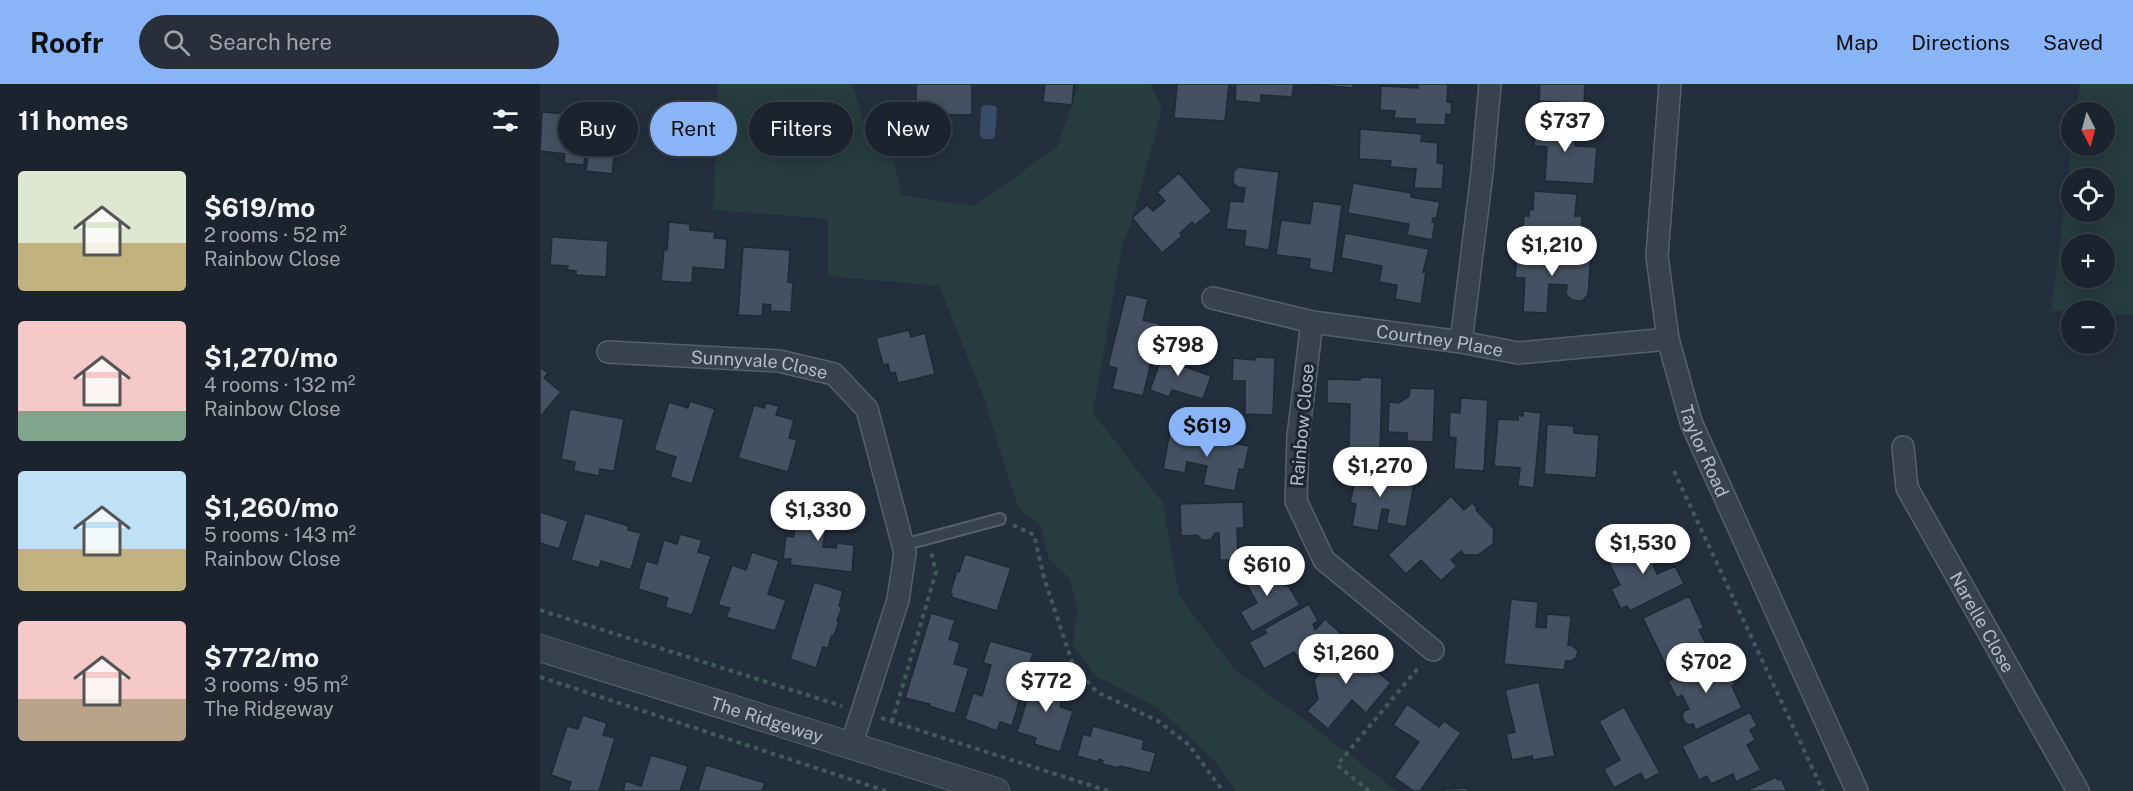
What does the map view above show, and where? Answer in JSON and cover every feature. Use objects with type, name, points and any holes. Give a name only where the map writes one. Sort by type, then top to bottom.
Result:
[{"type":"street","points":[[1461,342],[1482,173],[1490,84]]},
{"type":"street","name":"Taylor Road","points":[[1670,84],[1657,256],[1668,339],[1691,422],[1857,791]]},
{"type":"street","name":"Courtney Place","points":[[1213,298],[1312,322],[1461,342],[1518,353],[1668,339]]},
{"type":"street","name":"Rainbow Close","points":[[1312,322],[1298,437],[1296,501],[1324,560],[1434,650]]},
{"type":"street","name":"Sunnyvale Close","points":[[608,352],[779,361],[834,374],[867,408],[905,553],[898,600],[851,746]]},
{"type":"street","name":"Narelle Close","points":[[1903,447],[1907,488],[2078,791]]},
{"type":"street","name":"The Ridgeway","points":[[540,648],[987,790]]},
{"type":"lane","points":[[903,545],[1000,519]]},
{"type":"path","points":[[1674,471],[1823,791]]},
{"type":"path","points":[[1000,519],[1034,535],[1044,578],[1073,664],[1097,692],[1158,721],[1189,745],[1223,791]]},
{"type":"path","points":[[892,722],[936,572],[928,538]]},
{"type":"path","points":[[540,610],[1108,791]]},
{"type":"path","points":[[1369,791],[1337,765],[1434,650]]},
{"type":"path","points":[[540,677],[886,791]]},
{"type":"green space","points":[[718,84],[852,84],[865,125],[865,156],[893,156],[901,195],[974,206],[1057,147],[1079,84],[1150,84],[1162,109],[1131,224],[1123,240],[1093,413],[1163,503],[1179,596],[1236,671],[1286,706],[1397,791],[1236,791],[1214,760],[1158,708],[1096,676],[1072,644],[1078,611],[1069,578],[1049,559],[1040,525],[1018,508],[982,393],[939,286],[828,276],[828,219],[713,210],[715,156],[737,156],[737,102],[717,102]]},
{"type":"green space","points":[[2080,84],[2133,84],[2133,315],[2115,314],[2115,300],[2061,300],[2061,311],[2051,311],[2062,222],[2115,222],[2115,168],[2069,168],[2071,156],[2115,156],[2115,102],[2077,102]]},
{"type":"water","points":[[984,105],[997,108],[995,136],[992,139],[983,139],[980,136],[981,107]]},
{"type":"building","points":[[916,84],[972,84],[972,115],[951,115],[951,102],[916,102]]},
{"type":"building","points":[[1045,84],[1074,84],[1072,105],[1043,102]]},
{"type":"building","points":[[1177,84],[1229,84],[1225,121],[1174,118]]},
{"type":"building","points":[[1236,84],[1294,84],[1292,97],[1261,95],[1261,103],[1235,101]]},
{"type":"building","points":[[1307,84],[1353,84],[1353,88]]},
{"type":"building","points":[[1418,84],[1448,84],[1447,102],[1452,103],[1451,115],[1446,114],[1445,125],[1415,124],[1415,119],[1394,118],[1395,111],[1380,110],[1381,86],[1418,88]]},
{"type":"building","points":[[1540,84],[1585,84],[1584,104],[1539,101]]},
{"type":"building","points":[[542,112],[558,113],[558,153],[540,151]]},
{"type":"building","points":[[1535,120],[1576,122],[1575,146],[1597,147],[1594,184],[1545,181],[1547,147],[1534,146]]},
{"type":"building","points":[[1360,129],[1422,134],[1421,141],[1438,143],[1437,163],[1444,164],[1442,189],[1414,188],[1416,169],[1390,167],[1391,161],[1359,159]]},
{"type":"building","points":[[565,156],[585,156],[584,165],[564,163]]},
{"type":"building","points":[[588,156],[614,156],[612,174],[586,171]]},
{"type":"building","points":[[1239,167],[1279,172],[1269,250],[1244,246],[1246,231],[1226,229],[1230,201],[1243,202],[1245,188],[1237,187],[1233,182],[1234,171]]},
{"type":"building","points":[[1179,173],[1212,211],[1195,225],[1192,222],[1180,233],[1182,236],[1162,253],[1132,218],[1147,205],[1153,211],[1165,201],[1157,192]]},
{"type":"building","points":[[1353,183],[1411,193],[1411,197],[1440,202],[1436,219],[1433,218],[1432,222],[1435,223],[1432,240],[1407,235],[1409,224],[1348,213]]},
{"type":"building","points":[[1534,191],[1577,194],[1575,216],[1582,216],[1581,245],[1522,242],[1524,216],[1529,216],[1529,209],[1533,210]]},
{"type":"building","points":[[1313,201],[1342,205],[1333,273],[1309,269],[1310,259],[1276,255],[1281,220],[1310,224]]},
{"type":"building","points":[[669,222],[690,224],[690,230],[715,232],[714,238],[727,239],[725,270],[693,267],[692,283],[661,281]]},
{"type":"building","points":[[1345,233],[1429,249],[1423,272],[1426,272],[1421,304],[1395,299],[1397,285],[1379,282],[1382,266],[1341,258]]},
{"type":"building","points":[[552,237],[608,241],[606,277],[576,275],[576,271],[567,270],[568,266],[550,265]]},
{"type":"building","points":[[743,247],[790,250],[788,282],[793,283],[791,312],[770,311],[771,305],[763,304],[762,316],[738,315]]},
{"type":"building","points":[[1517,252],[1591,256],[1588,295],[1582,301],[1572,300],[1566,294],[1567,285],[1549,284],[1547,313],[1523,312],[1525,278],[1515,278]]},
{"type":"building","points":[[1126,294],[1148,299],[1143,320],[1160,324],[1143,396],[1112,389],[1117,368],[1108,366]]},
{"type":"building","points":[[909,330],[911,337],[925,333],[935,374],[898,383],[895,372],[890,373],[888,364],[883,365],[876,338]]},
{"type":"building","points":[[1165,347],[1184,354],[1180,365],[1211,376],[1203,399],[1172,390],[1169,397],[1150,390]]},
{"type":"building","points":[[1255,357],[1275,358],[1273,415],[1245,414],[1245,381],[1232,381],[1233,358],[1255,360]]},
{"type":"building","points":[[540,367],[548,373],[544,378],[561,392],[540,417]]},
{"type":"building","points":[[1361,377],[1382,378],[1380,454],[1349,453],[1350,404],[1327,403],[1327,379],[1360,380]]},
{"type":"building","points":[[1410,388],[1435,389],[1433,442],[1407,441],[1407,433],[1388,432],[1389,402],[1399,403],[1409,396]]},
{"type":"building","points":[[1461,398],[1488,400],[1484,471],[1454,469],[1456,438],[1449,437],[1450,412],[1460,413]]},
{"type":"building","points":[[690,401],[715,409],[692,484],[670,477],[676,457],[654,450],[669,402],[688,408]]},
{"type":"building","points":[[766,403],[779,406],[776,415],[794,420],[789,438],[797,440],[788,472],[738,458],[754,405],[764,408]]},
{"type":"building","points":[[570,409],[624,419],[614,471],[600,469],[599,476],[574,471],[575,462],[561,459]]},
{"type":"building","points":[[1523,411],[1541,413],[1534,488],[1518,486],[1520,468],[1494,466],[1498,419],[1518,420],[1518,415],[1523,416]]},
{"type":"building","points":[[1547,424],[1574,426],[1574,433],[1599,435],[1596,478],[1544,474]]},
{"type":"building","points":[[1170,431],[1249,446],[1244,470],[1239,469],[1235,491],[1203,485],[1207,466],[1187,462],[1185,473],[1163,469]]},
{"type":"building","points":[[1350,466],[1415,479],[1406,527],[1386,523],[1389,510],[1382,509],[1378,531],[1352,526],[1356,504],[1350,503],[1354,485],[1347,483]]},
{"type":"building","points":[[811,496],[832,499],[823,547],[836,548],[837,543],[854,545],[852,572],[790,565],[791,559],[783,559],[786,536],[794,537],[795,524],[807,526]]},
{"type":"building","points":[[1451,496],[1464,510],[1472,503],[1478,509],[1476,510],[1494,529],[1493,544],[1478,555],[1464,555],[1461,551],[1451,560],[1457,566],[1441,581],[1421,560],[1406,574],[1388,555]]},
{"type":"building","points":[[1243,502],[1244,528],[1237,528],[1238,560],[1220,560],[1219,533],[1215,533],[1211,540],[1202,540],[1197,535],[1181,536],[1180,504]]},
{"type":"building","points":[[540,512],[568,521],[559,549],[540,543]]},
{"type":"building","points":[[585,513],[629,526],[628,530],[641,533],[631,570],[601,561],[599,568],[571,560]]},
{"type":"building","points":[[680,534],[702,540],[698,552],[711,556],[692,615],[665,607],[668,598],[638,589],[646,561],[657,564],[664,540],[677,544]]},
{"type":"building","points":[[1660,535],[1671,557],[1653,565],[1657,574],[1675,566],[1684,584],[1630,611],[1627,606],[1621,609],[1611,589],[1620,585],[1608,561]]},
{"type":"building","points":[[752,552],[779,561],[768,594],[786,600],[775,631],[726,617],[730,608],[718,605],[732,565],[746,570]]},
{"type":"building","points":[[965,554],[1011,568],[997,611],[951,597],[950,593],[957,571],[959,572]]},
{"type":"building","points":[[1270,560],[1285,586],[1288,585],[1300,605],[1252,632],[1240,612],[1257,603],[1242,576]]},
{"type":"building","points":[[814,582],[843,591],[839,606],[842,607],[834,636],[832,635],[828,648],[823,647],[816,668],[790,659]]},
{"type":"building","points":[[1689,596],[1704,628],[1699,630],[1706,644],[1701,646],[1705,655],[1669,672],[1643,618]]},
{"type":"building","points":[[1511,599],[1538,602],[1536,627],[1546,628],[1547,614],[1571,616],[1568,645],[1578,651],[1576,658],[1566,661],[1564,670],[1504,664]]},
{"type":"building","points":[[1309,604],[1318,621],[1313,624],[1315,630],[1325,619],[1346,638],[1324,662],[1310,649],[1296,656],[1294,652],[1264,669],[1249,642],[1267,633],[1264,629]]},
{"type":"building","points":[[931,613],[955,620],[949,639],[960,643],[954,664],[969,668],[955,714],[929,706],[930,704],[905,698]]},
{"type":"building","points":[[1349,639],[1368,654],[1363,660],[1391,683],[1366,713],[1352,700],[1328,729],[1307,711],[1318,699],[1314,680]]},
{"type":"building","points":[[990,641],[1033,653],[1012,726],[1000,722],[997,731],[965,719],[973,693],[982,696],[991,665],[983,663]]},
{"type":"building","points":[[1717,657],[1728,678],[1731,677],[1735,685],[1732,686],[1742,708],[1696,730],[1693,724],[1685,723],[1682,717],[1684,711],[1689,709],[1682,695],[1677,698],[1668,681]]},
{"type":"building","points":[[1036,671],[1068,682],[1060,707],[1073,711],[1060,752],[1034,744],[1036,738],[1017,732]]},
{"type":"building","points":[[1539,682],[1555,756],[1533,760],[1532,756],[1512,760],[1506,734],[1515,732],[1505,690]]},
{"type":"building","points":[[1407,704],[1439,727],[1444,721],[1461,733],[1420,791],[1414,791],[1394,777],[1419,742],[1393,725]]},
{"type":"building","points":[[1624,707],[1660,773],[1645,781],[1641,773],[1614,788],[1604,769],[1620,760],[1599,721]]},
{"type":"building","points":[[1750,712],[1757,726],[1750,730],[1755,740],[1747,745],[1761,770],[1736,782],[1733,774],[1711,784],[1707,776],[1699,780],[1682,746]]},
{"type":"building","points":[[583,715],[607,723],[603,735],[615,738],[599,791],[568,791],[571,782],[551,775],[567,726],[578,729]]},
{"type":"building","points":[[1093,726],[1144,740],[1142,749],[1156,753],[1150,773],[1120,766],[1119,768],[1102,764],[1103,761],[1099,759],[1098,762],[1077,756],[1083,734],[1090,736]]},
{"type":"building","points":[[651,755],[688,766],[680,791],[623,791],[626,781],[641,786]]},
{"type":"building","points":[[706,765],[765,783],[762,791],[698,791]]},
{"type":"building","points":[[1776,777],[1778,780],[1781,779],[1787,791],[1746,791]]},
{"type":"building","points":[[1468,788],[1468,791],[1444,791],[1443,789]]}]
